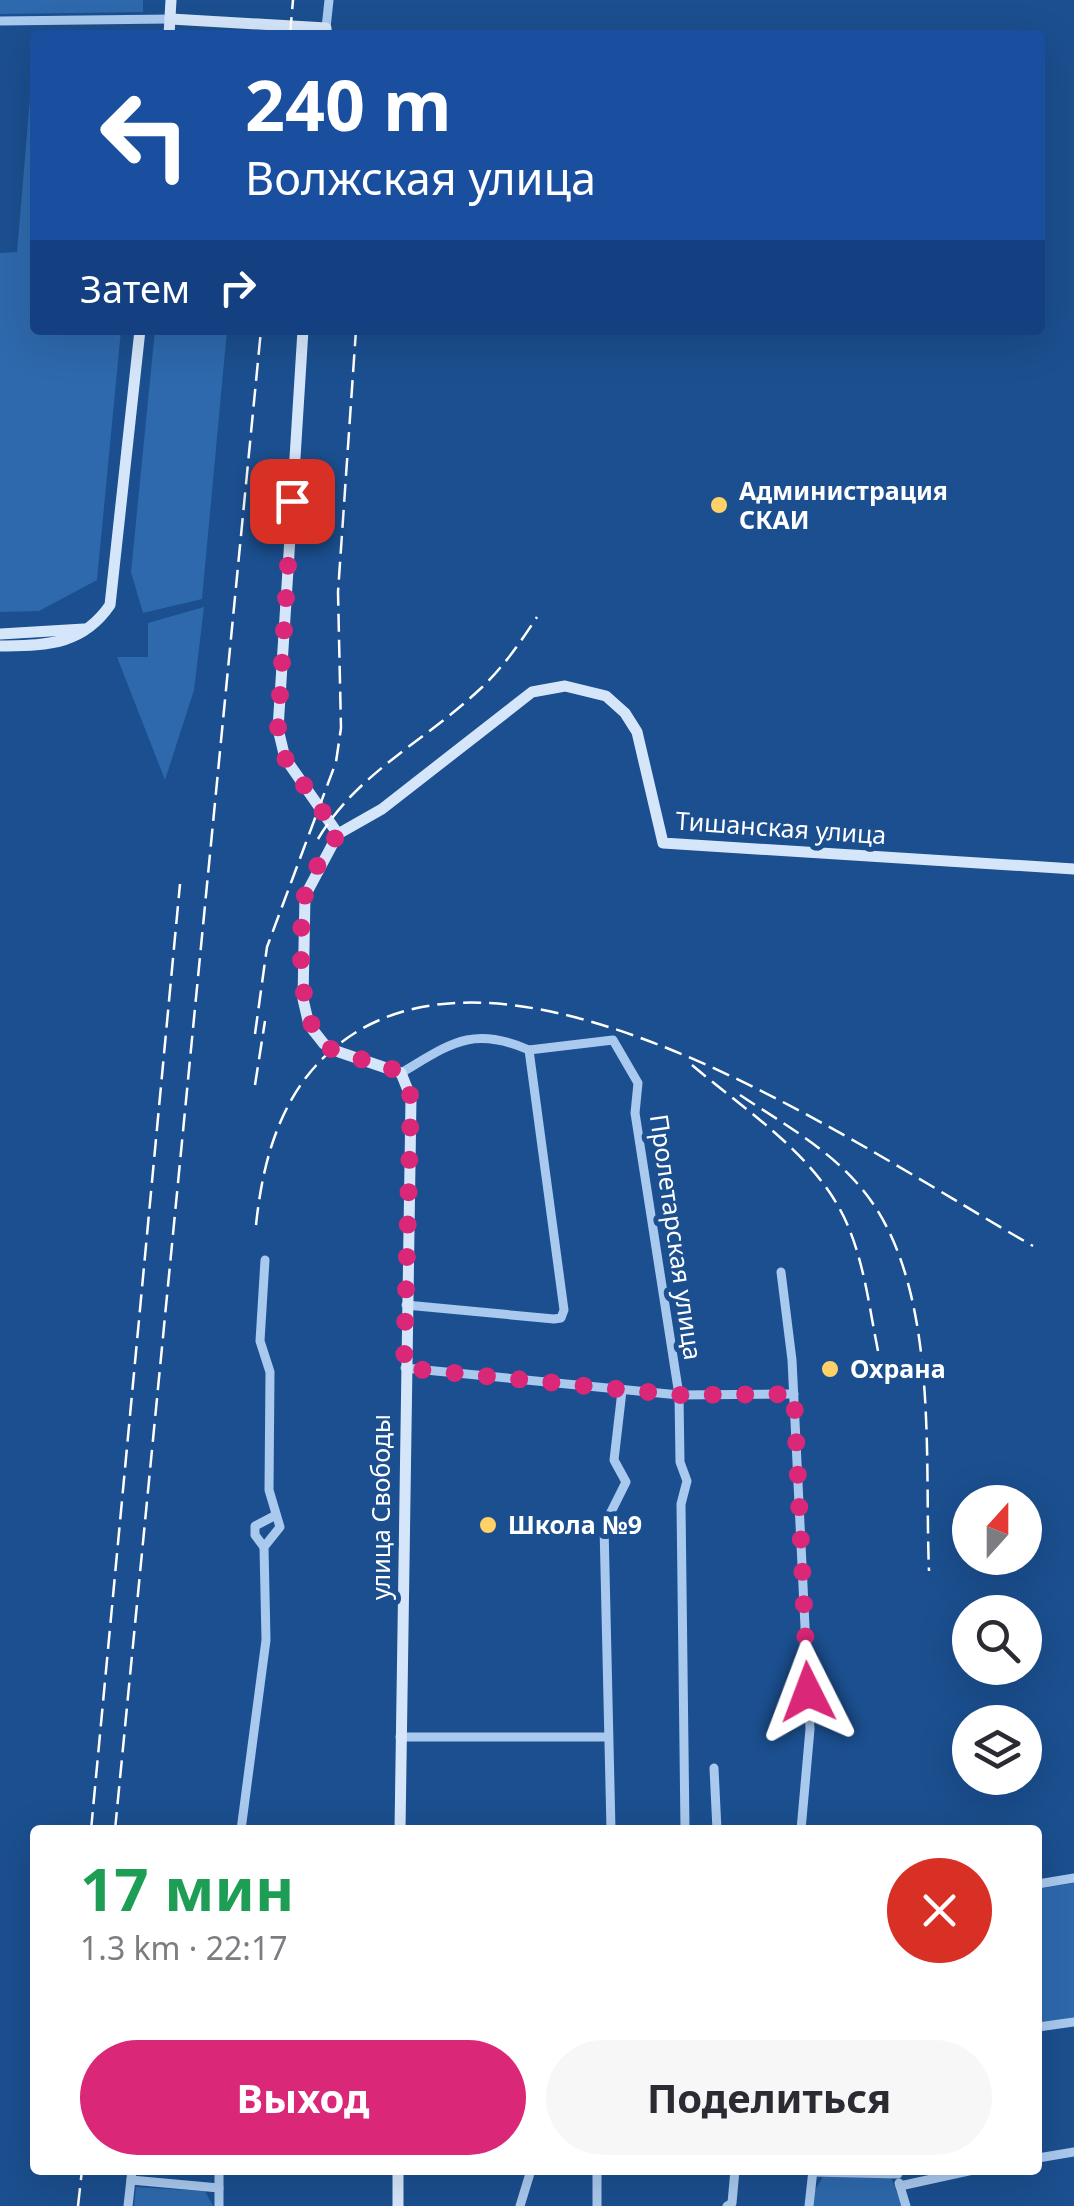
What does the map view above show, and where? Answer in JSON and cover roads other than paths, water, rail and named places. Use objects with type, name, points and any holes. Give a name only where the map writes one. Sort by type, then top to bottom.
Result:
[{"type":"street","points":[[170,30],[171,0]]},
{"type":"street","points":[[326,30],[329,0]]},
{"type":"street","points":[[0,22],[171,20],[300,30]]},
{"type":"street","points":[[0,646],[68,642],[110,605],[140,335]]},
{"type":"street","points":[[303,335],[278,728],[285,758],[338,834],[305,896],[303,999],[310,1024],[333,1049],[401,1072],[451,1043],[472,1038],[492,1036],[528,1050],[563,1315],[554,1319],[406,1305]]},
{"type":"street","points":[[0,634],[88,628]]},
{"type":"street","name":"Тишанская улица","points":[[338,834],[382,809],[532,692],[565,686],[606,696],[625,713],[637,732],[663,844],[1074,869]]},
{"type":"street","name":"Пролетарская улица","points":[[528,1050],[613,1040],[638,1083],[635,1113],[679,1395],[680,1462],[686,1481],[681,1504],[685,1825]]},
{"type":"street","name":"улица Свободы","points":[[400,1825],[411,1098],[401,1072]]},
{"type":"street","points":[[264,1548],[280,1528],[269,1490],[270,1372],[260,1341],[265,1260]]},
{"type":"street","points":[[781,1272],[794,1394],[810,1729],[802,1825]]},
{"type":"street","points":[[404,1368],[679,1395],[794,1394]]},
{"type":"street","points":[[611,1825],[604,1526],[626,1482],[614,1460],[622,1391]]},
{"type":"street","points":[[242,1825],[266,1640],[264,1548],[255,1526],[276,1516]]},
{"type":"street","points":[[400,1737],[606,1737]]},
{"type":"street","points":[[714,1768],[716,1825]]},
{"type":"street","points":[[1042,1883],[1074,1878]]},
{"type":"street","points":[[1042,2026],[1074,2022]]},
{"type":"street","points":[[1042,2157],[1074,2152]]},
{"type":"street","points":[[128,2206],[131,2175],[219,2188]]},
{"type":"street","points":[[219,2206],[220,2175]]},
{"type":"street","points":[[398,2175],[398,2206]]},
{"type":"street","points":[[520,2206],[531,2175]]},
{"type":"street","points":[[597,2175],[597,2206]]},
{"type":"street","points":[[730,2204],[734,2175]]},
{"type":"street","points":[[809,2206],[813,2175]]},
{"type":"street","points":[[870,2175],[899,2177],[906,2206]]},
{"type":"railway","points":[[290,30],[293,0]]},
{"type":"railway","points":[[115,1825],[261,335]]},
{"type":"railway","points":[[255,1034],[267,947],[336,762],[341,728],[338,592],[356,335]]},
{"type":"railway","points":[[318,839],[372,776],[487,682],[537,617]]},
{"type":"railway","points":[[91,1825],[180,884]]},
{"type":"railway","points":[[256,1225],[265,1168],[283,1115],[313,1069],[334,1049],[358,1031],[433,1005],[518,1006],[609,1027],[703,1064],[797,1109],[1033,1246]]},
{"type":"railway","points":[[255,1085],[265,1021]]},
{"type":"railway","points":[[692,1065],[782,1139],[821,1181],[837,1205],[860,1260],[878,1351]]},
{"type":"railway","points":[[740,1095],[816,1146],[856,1182],[883,1220],[903,1265],[922,1366],[929,1571]]},
{"type":"railway","points":[[78,2206],[81,2175]]},
{"type":"place","name":"Администрация СКАИ","points":[[719,505]]},
{"type":"place","name":"Охрана","points":[[830,1369]]},
{"type":"place","name":"Школа №9","points":[[488,1525]]}]
